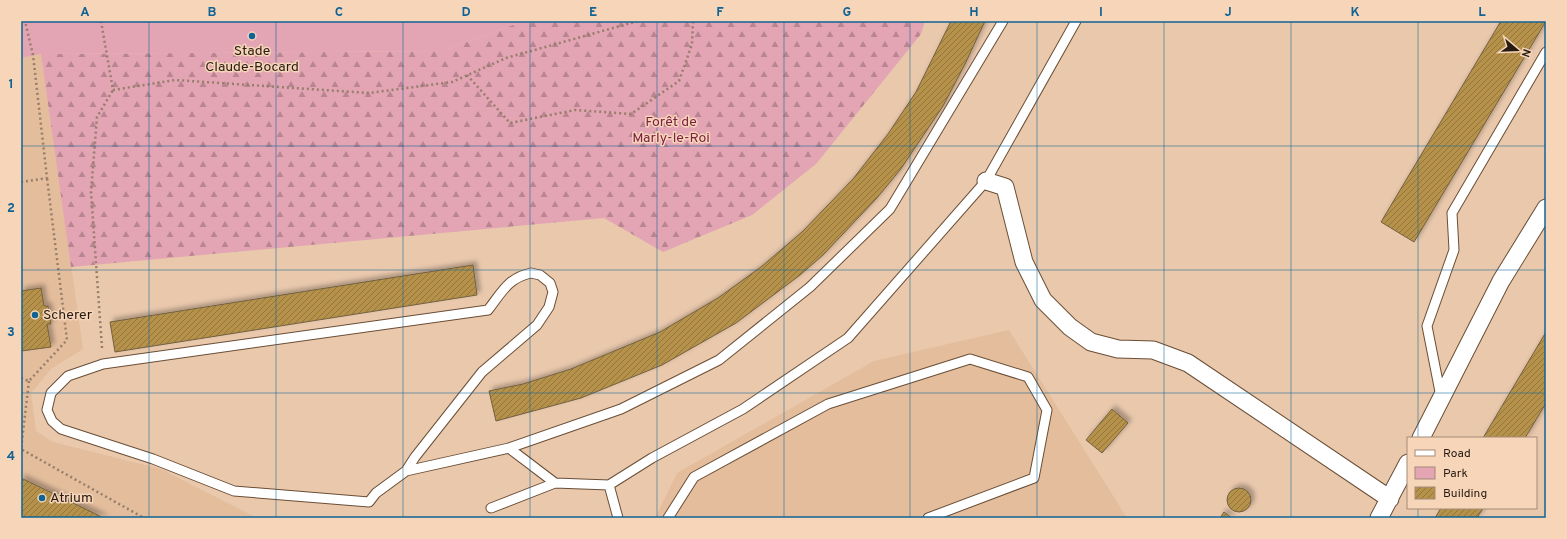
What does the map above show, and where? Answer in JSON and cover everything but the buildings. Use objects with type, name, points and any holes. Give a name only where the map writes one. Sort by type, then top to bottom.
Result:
[{"type":"street","points":[[986,181],[1005,186],[1024,262],[1043,300],[1070,327],[1092,342],[1118,349],[1153,350],[1188,363],[1390,499]]},
{"type":"street","points":[[1422,437],[1501,281],[1546,208]]},
{"type":"street","points":[[1379,518],[1407,465]]},
{"type":"lane","points":[[406,471],[509,448],[621,409],[719,360],[810,287],[890,209],[1002,21]]},
{"type":"lane","points":[[491,508],[555,483],[608,485],[652,458],[744,409],[848,338],[986,181],[1076,21]]},
{"type":"lane","points":[[1441,398],[1427,326],[1454,250],[1452,213],[1546,52]]},
{"type":"lane","points":[[531,273],[540,275],[550,283],[552,292],[549,307],[537,325],[482,372],[415,457],[406,471],[376,493],[369,502],[234,491],[153,459],[61,429],[52,421],[47,410],[51,393],[68,376],[103,364],[488,310],[510,281],[519,276],[531,273]]},
{"type":"lane","points":[[668,518],[694,477],[828,404],[970,359],[1028,377],[1047,410],[1034,478],[928,518]]},
{"type":"lane","points":[[509,448],[555,483]]},
{"type":"lane","points":[[608,485],[618,518]]},
{"type":"path","points":[[24,21],[33,55],[67,340],[30,381],[21,449],[144,518]]},
{"type":"path","points":[[102,21],[114,90],[97,117],[90,192],[103,364]]},
{"type":"path","points":[[114,90],[175,80],[369,93],[452,82],[506,58],[638,21]]},
{"type":"path","points":[[467,75],[510,123],[575,110],[631,114],[679,81],[692,44],[694,21]]},
{"type":"path","points":[[21,182],[47,178]]},
{"type":"path","points":[[21,378],[30,381]]},
{"type":"shaded area","points":[[41,54],[83,349],[51,369],[31,393],[36,431],[53,442],[161,469],[257,518],[21,518],[21,58]]},
{"type":"shaded area","points":[[1009,330],[1127,518],[655,518],[677,473],[874,361]]},
{"type":"green space","name":"Stade Claude-Bocard","points":[[21,21],[524,21],[442,51],[41,54],[21,58]]},
{"type":"green space","name":"Forêt de Marly-le-Roi","points":[[524,21],[925,21],[921,34],[816,164],[752,215],[663,252],[604,218],[71,267],[41,54],[442,51]]},
{"type":"place","name":"Stade Claude-Bocard","points":[[252,36]]},
{"type":"place","name":"Scherer","points":[[35,315]]},
{"type":"place","name":"Atrium","points":[[42,498]]}]
